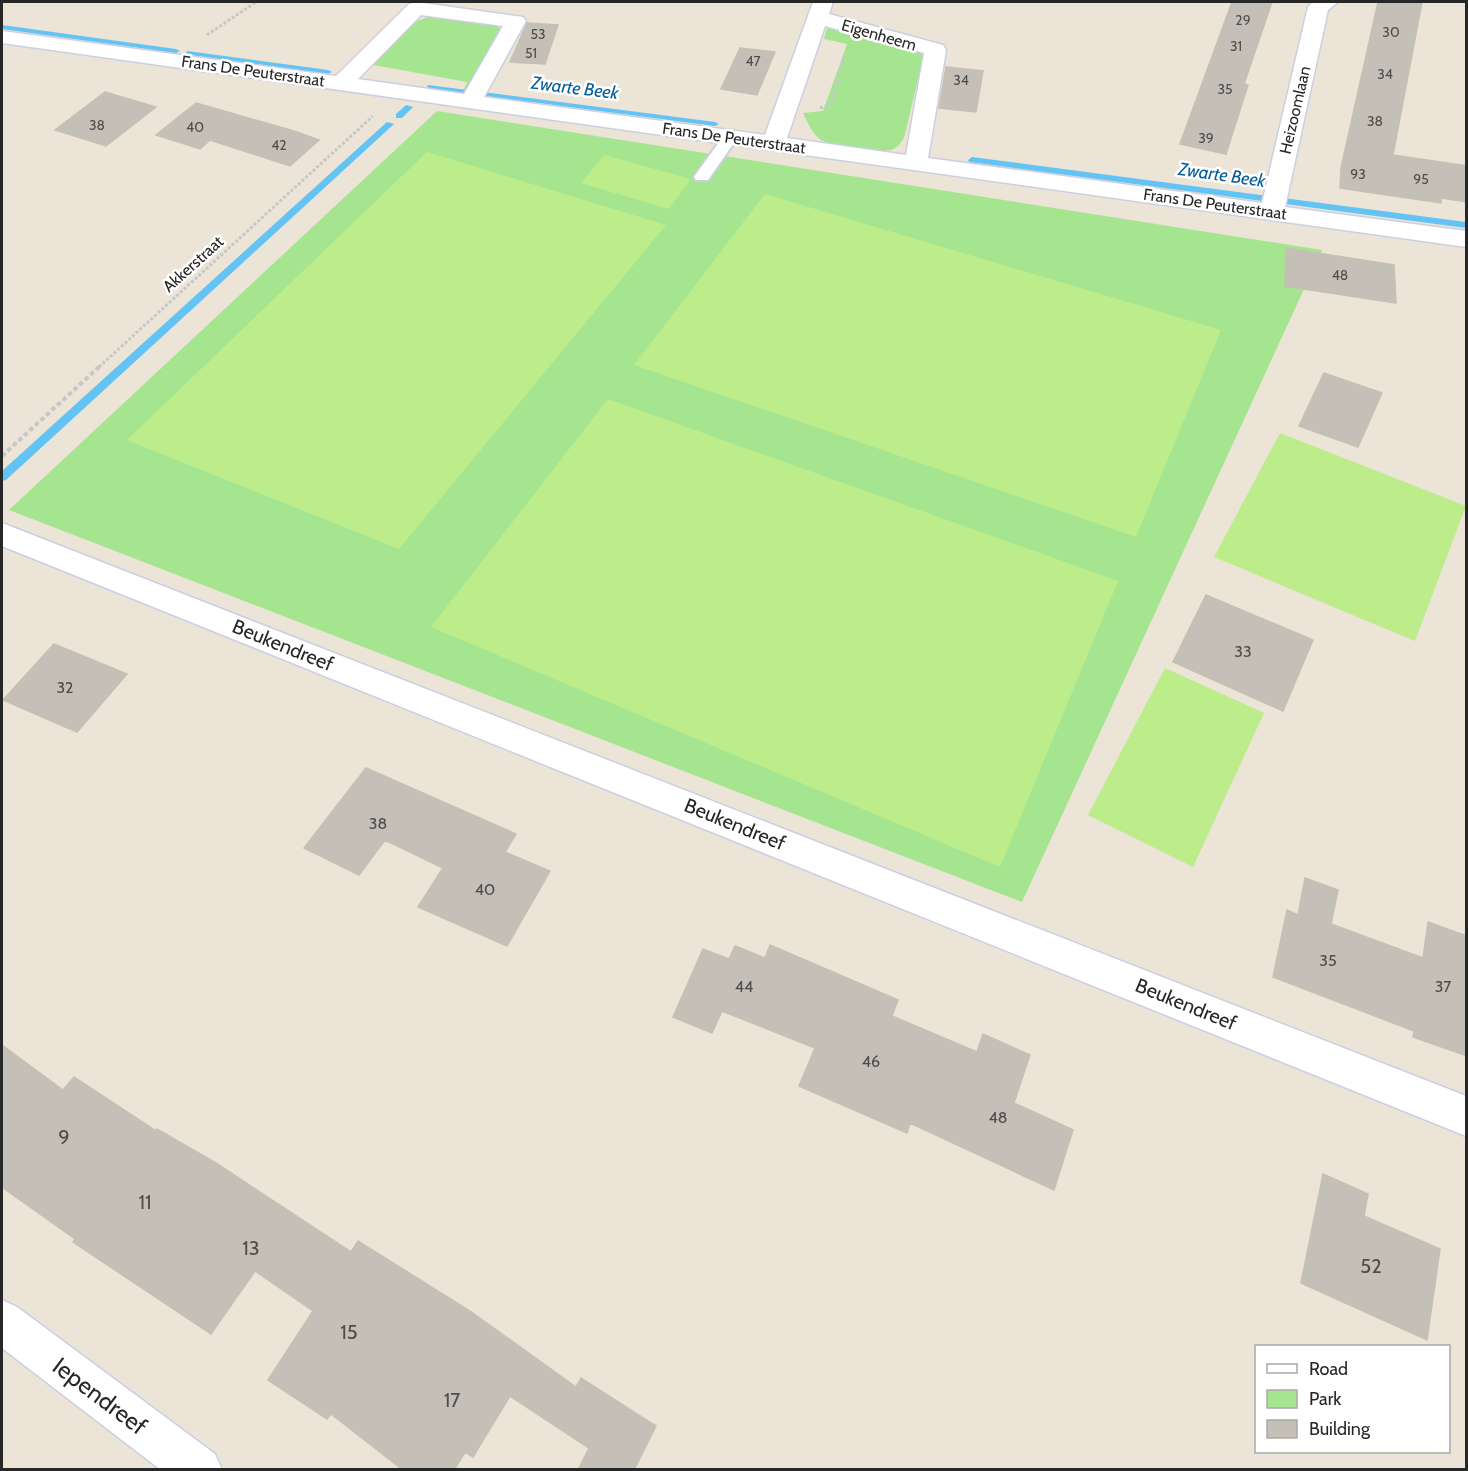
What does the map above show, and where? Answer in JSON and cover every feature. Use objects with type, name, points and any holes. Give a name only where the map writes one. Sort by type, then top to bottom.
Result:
[{"type":"street","name":"Heizoomlaan","points":[[1272,212],[1320,3]]},
{"type":"street","points":[[342,83],[416,8],[516,21],[470,102]]},
{"type":"street","name":"Eigenheem","points":[[774,143],[820,10],[935,50],[916,163]]},
{"type":"street","name":"Frans De Peuterstraat","points":[[2,37],[1467,239]]},
{"type":"street","name":"Beukendreef","points":[[2,534],[1467,1116]]},
{"type":"street","name":"Iependreef","points":[[2,1322],[199,1470]]},
{"type":"lane","points":[[702,177],[730,137]]},
{"type":"path","points":[[171,60],[256,2]]},
{"type":"path","name":"Akkerstraat","points":[[2,456],[401,91]]},
{"type":"green space","points":[[434,15],[496,23],[500,29],[468,94],[462,94],[467,82],[368,64],[406,25]]},
{"type":"green space","points":[[827,28],[921,53],[923,58],[904,138],[893,149],[885,151],[834,144],[821,140],[810,128],[803,113],[823,111],[847,44],[824,39]]},
{"type":"green space","points":[[437,111],[1322,250],[1022,902],[9,510]]},
{"type":"green space","points":[[427,152],[666,225],[399,549],[127,440]]},
{"type":"green space","points":[[604,155],[691,179],[669,209],[581,183]]},
{"type":"green space","points":[[765,194],[1221,330],[1136,537],[634,365]]},
{"type":"green space","points":[[608,399],[1118,581],[1000,867],[431,627]]},
{"type":"green space","points":[[1280,433],[1466,506],[1415,641],[1214,557]]},
{"type":"green space","points":[[1165,668],[1264,713],[1193,867],[1088,815]]},
{"type":"building","points":[[1232,2],[1272,2],[1244,84],[1248,85],[1226,154],[1180,144]]},
{"type":"building","points":[[1378,2],[1422,2],[1393,155],[1467,166],[1467,202],[1441,198],[1441,203],[1340,188],[1341,168]]},
{"type":"building","points":[[527,23],[558,25],[545,64],[510,62]]},
{"type":"building","points":[[740,48],[775,52],[757,95],[721,89]]},
{"type":"building","points":[[946,67],[983,71],[976,112],[939,108]]},
{"type":"building","points":[[105,92],[156,107],[106,146],[55,130]]},
{"type":"building","points":[[196,103],[319,140],[290,166],[210,140],[200,149],[156,135]]},
{"type":"building","points":[[1286,248],[1394,265],[1396,303],[1285,286]]},
{"type":"building","points":[[1324,373],[1382,393],[1358,447],[1299,426]]},
{"type":"building","points":[[1206,595],[1313,640],[1283,711],[1173,662]]},
{"type":"building","points":[[54,644],[127,674],[77,732],[3,700]]},
{"type":"building","points":[[366,768],[516,834],[505,852],[550,871],[507,946],[418,907],[443,868],[385,840],[359,875],[304,848]]},
{"type":"building","points":[[1305,878],[1338,890],[1331,924],[1423,958],[1428,922],[1467,936],[1467,1056],[1413,1037],[1414,1031],[1273,977],[1287,910],[1298,915]]},
{"type":"building","points":[[770,945],[898,1000],[892,1016],[977,1052],[983,1034],[1030,1055],[1014,1103],[1073,1130],[1054,1190],[910,1123],[907,1133],[799,1086],[815,1048],[722,1011],[712,1033],[673,1017],[703,949],[729,959],[735,946],[765,958]]},
{"type":"building","points":[[2,1045],[63,1090],[74,1077],[156,1131],[157,1129],[216,1163],[351,1252],[358,1241],[470,1311],[576,1387],[581,1378],[656,1426],[634,1470],[578,1470],[589,1448],[510,1396],[473,1457],[465,1452],[454,1470],[403,1470],[331,1414],[327,1419],[268,1380],[313,1311],[255,1271],[211,1334],[73,1242],[75,1239],[2,1187]]},
{"type":"building","points":[[1323,1174],[1368,1194],[1364,1216],[1440,1249],[1427,1340],[1301,1283]]},
{"type":"waterway","name":"Zwarte Beek","points":[[2,27],[176,51]]},
{"type":"waterway","name":"Zwarte Beek","points":[[190,53],[328,72]]},
{"type":"waterway","name":"Zwarte Beek","points":[[431,87],[715,124]]},
{"type":"waterway","points":[[399,116],[409,107]]},
{"type":"waterway","points":[[2,477],[390,124]]},
{"type":"waterway","name":"Zwarte Beek","points":[[972,160],[1466,225]]}]
